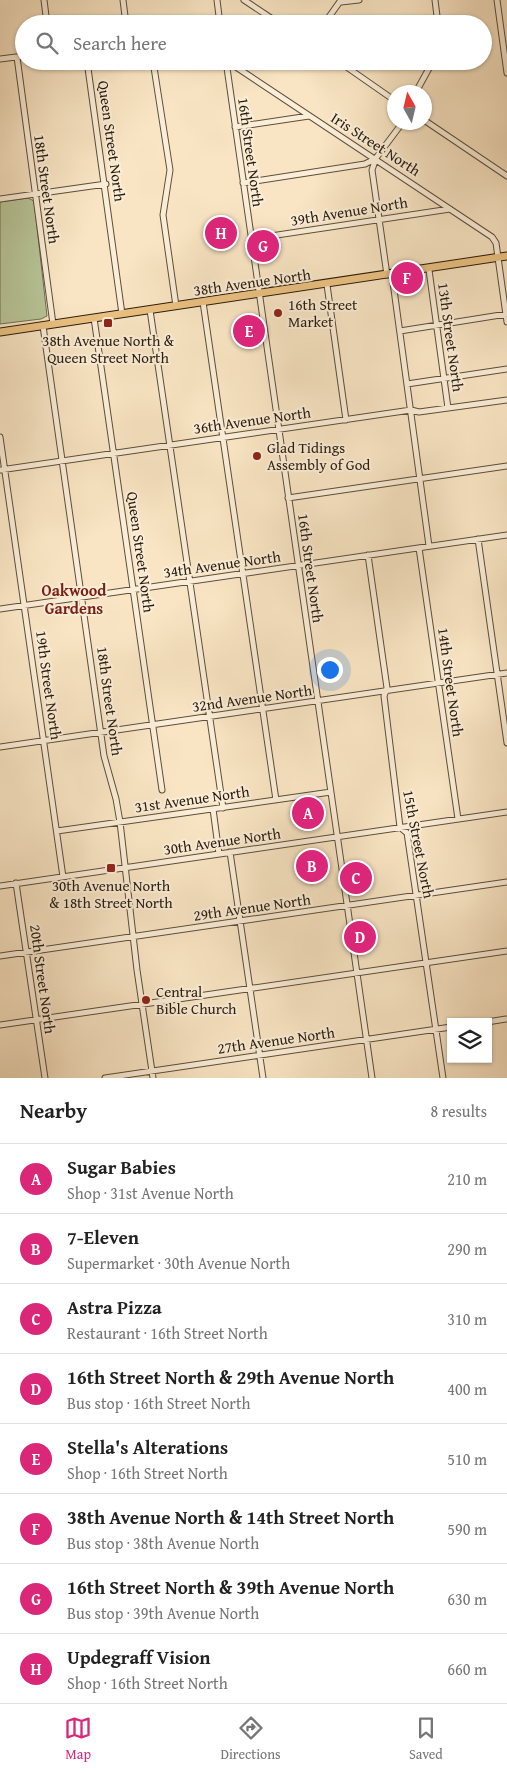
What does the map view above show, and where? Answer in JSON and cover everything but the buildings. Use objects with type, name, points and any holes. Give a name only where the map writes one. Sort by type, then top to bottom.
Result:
[{"type":"main road","name":"38th Avenue North","points":[[0,332],[429,270],[507,256]]},
{"type":"street","points":[[44,0],[46,15]]},
{"type":"street","points":[[123,0],[125,15]]},
{"type":"street","points":[[217,0],[219,15]]},
{"type":"street","points":[[244,0],[266,15]]},
{"type":"street","points":[[331,15],[341,1],[359,0]]},
{"type":"street","points":[[436,0],[437,15]]},
{"type":"street","points":[[497,0],[507,73]]},
{"type":"street","points":[[0,60],[15,57]]},
{"type":"street","name":"18th Street North","points":[[18,70],[53,324]]},
{"type":"street","name":"Queen Street North","points":[[88,70],[106,184],[122,314]]},
{"type":"street","points":[[154,70],[170,170],[163,215],[176,306]]},
{"type":"street","name":"16th Street North","points":[[227,70],[372,1078]]},
{"type":"street","name":"Iris Street North","points":[[240,70],[376,158],[492,237],[496,243],[507,322]]},
{"type":"street","points":[[351,70],[387,95]]},
{"type":"street","points":[[420,85],[428,70]]},
{"type":"street","points":[[235,127],[310,116]]},
{"type":"street","points":[[432,125],[507,176]]},
{"type":"street","points":[[397,130],[376,158],[372,170],[400,331],[429,546]]},
{"type":"street","points":[[243,183],[365,164],[376,158]]},
{"type":"street","points":[[0,199],[106,184]]},
{"type":"street","name":"39th Avenue North","points":[[251,239],[450,209]]},
{"type":"street","name":"13th Street North","points":[[429,270],[448,408]]},
{"type":"street","points":[[327,285],[346,420]]},
{"type":"street","points":[[203,302],[276,800]]},
{"type":"street","points":[[150,310],[168,445],[223,808]]},
{"type":"street","points":[[400,331],[507,314]]},
{"type":"street","name":"Queen Street North","points":[[94,318],[162,790]]},
{"type":"street","name":"18th Street North","points":[[43,326],[100,733],[120,822],[153,1078]]},
{"type":"street","points":[[407,384],[507,369]]},
{"type":"street","name":"36th Avenue North","points":[[2,470],[410,410],[419,412],[507,400]]},
{"type":"street","name":"19th Street North","points":[[0,437],[2,470],[25,606],[63,877]]},
{"type":"street","points":[[288,498],[507,466]]},
{"type":"street","name":"34th Avenue North","points":[[0,609],[507,535]]},
{"type":"street","points":[[478,539],[507,743]]},
{"type":"street","name":"14th Street North","points":[[419,548],[458,819]]},
{"type":"street","name":"15th Street North","points":[[368,555],[387,688],[384,696],[400,827],[407,833],[444,1078]]},
{"type":"street","name":"32nd Avenue North","points":[[0,747],[507,673]]},
{"type":"street","name":"31st Avenue North","points":[[57,831],[331,792]]},
{"type":"street","points":[[213,809],[219,854]]},
{"type":"street","name":"30th Avenue North","points":[[0,886],[507,812]]},
{"type":"street","points":[[230,852],[263,1078]]},
{"type":"street","name":"29th Avenue North","points":[[0,956],[507,882]]},
{"type":"street","name":"20th Street North","points":[[16,884],[44,1078]]},
{"type":"street","points":[[0,1025],[507,950]]},
{"type":"street","points":[[492,1021],[506,1019]]},
{"type":"street","name":"27th Avenue North","points":[[105,1078],[447,1028]]},
{"type":"green space","points":[[28,198],[34,201],[47,316],[41,319],[0,324],[0,202]]},
{"type":"place","name":"Updegraff Vision","points":[[221,233]]},
{"type":"place","name":"16th Street North & 39th Avenue North","points":[[263,246]]},
{"type":"place","name":"38th Avenue North & 14th Street North","points":[[407,278]]},
{"type":"place","name":"16th Street Market","points":[[278,313]]},
{"type":"place","name":"38th Avenue North & Queen Street North","points":[[108,323]]},
{"type":"place","name":"Stella's Alterations","points":[[249,331]]},
{"type":"place","name":"Glad Tidings Assembly of God","points":[[257,456]]},
{"type":"place","name":"Sugar Babies","points":[[308,813]]},
{"type":"place","name":"7-Eleven","points":[[312,866]]},
{"type":"place","name":"30th Avenue North & 18th Street North","points":[[111,868]]},
{"type":"place","name":"Astra Pizza","points":[[356,878]]},
{"type":"place","name":"16th Street North & 29th Avenue North","points":[[360,937]]},
{"type":"place","name":"Central Bible Church","points":[[146,1000]]},
{"type":"district","name":"Oakwood Gardens","points":[[74,599]]}]
